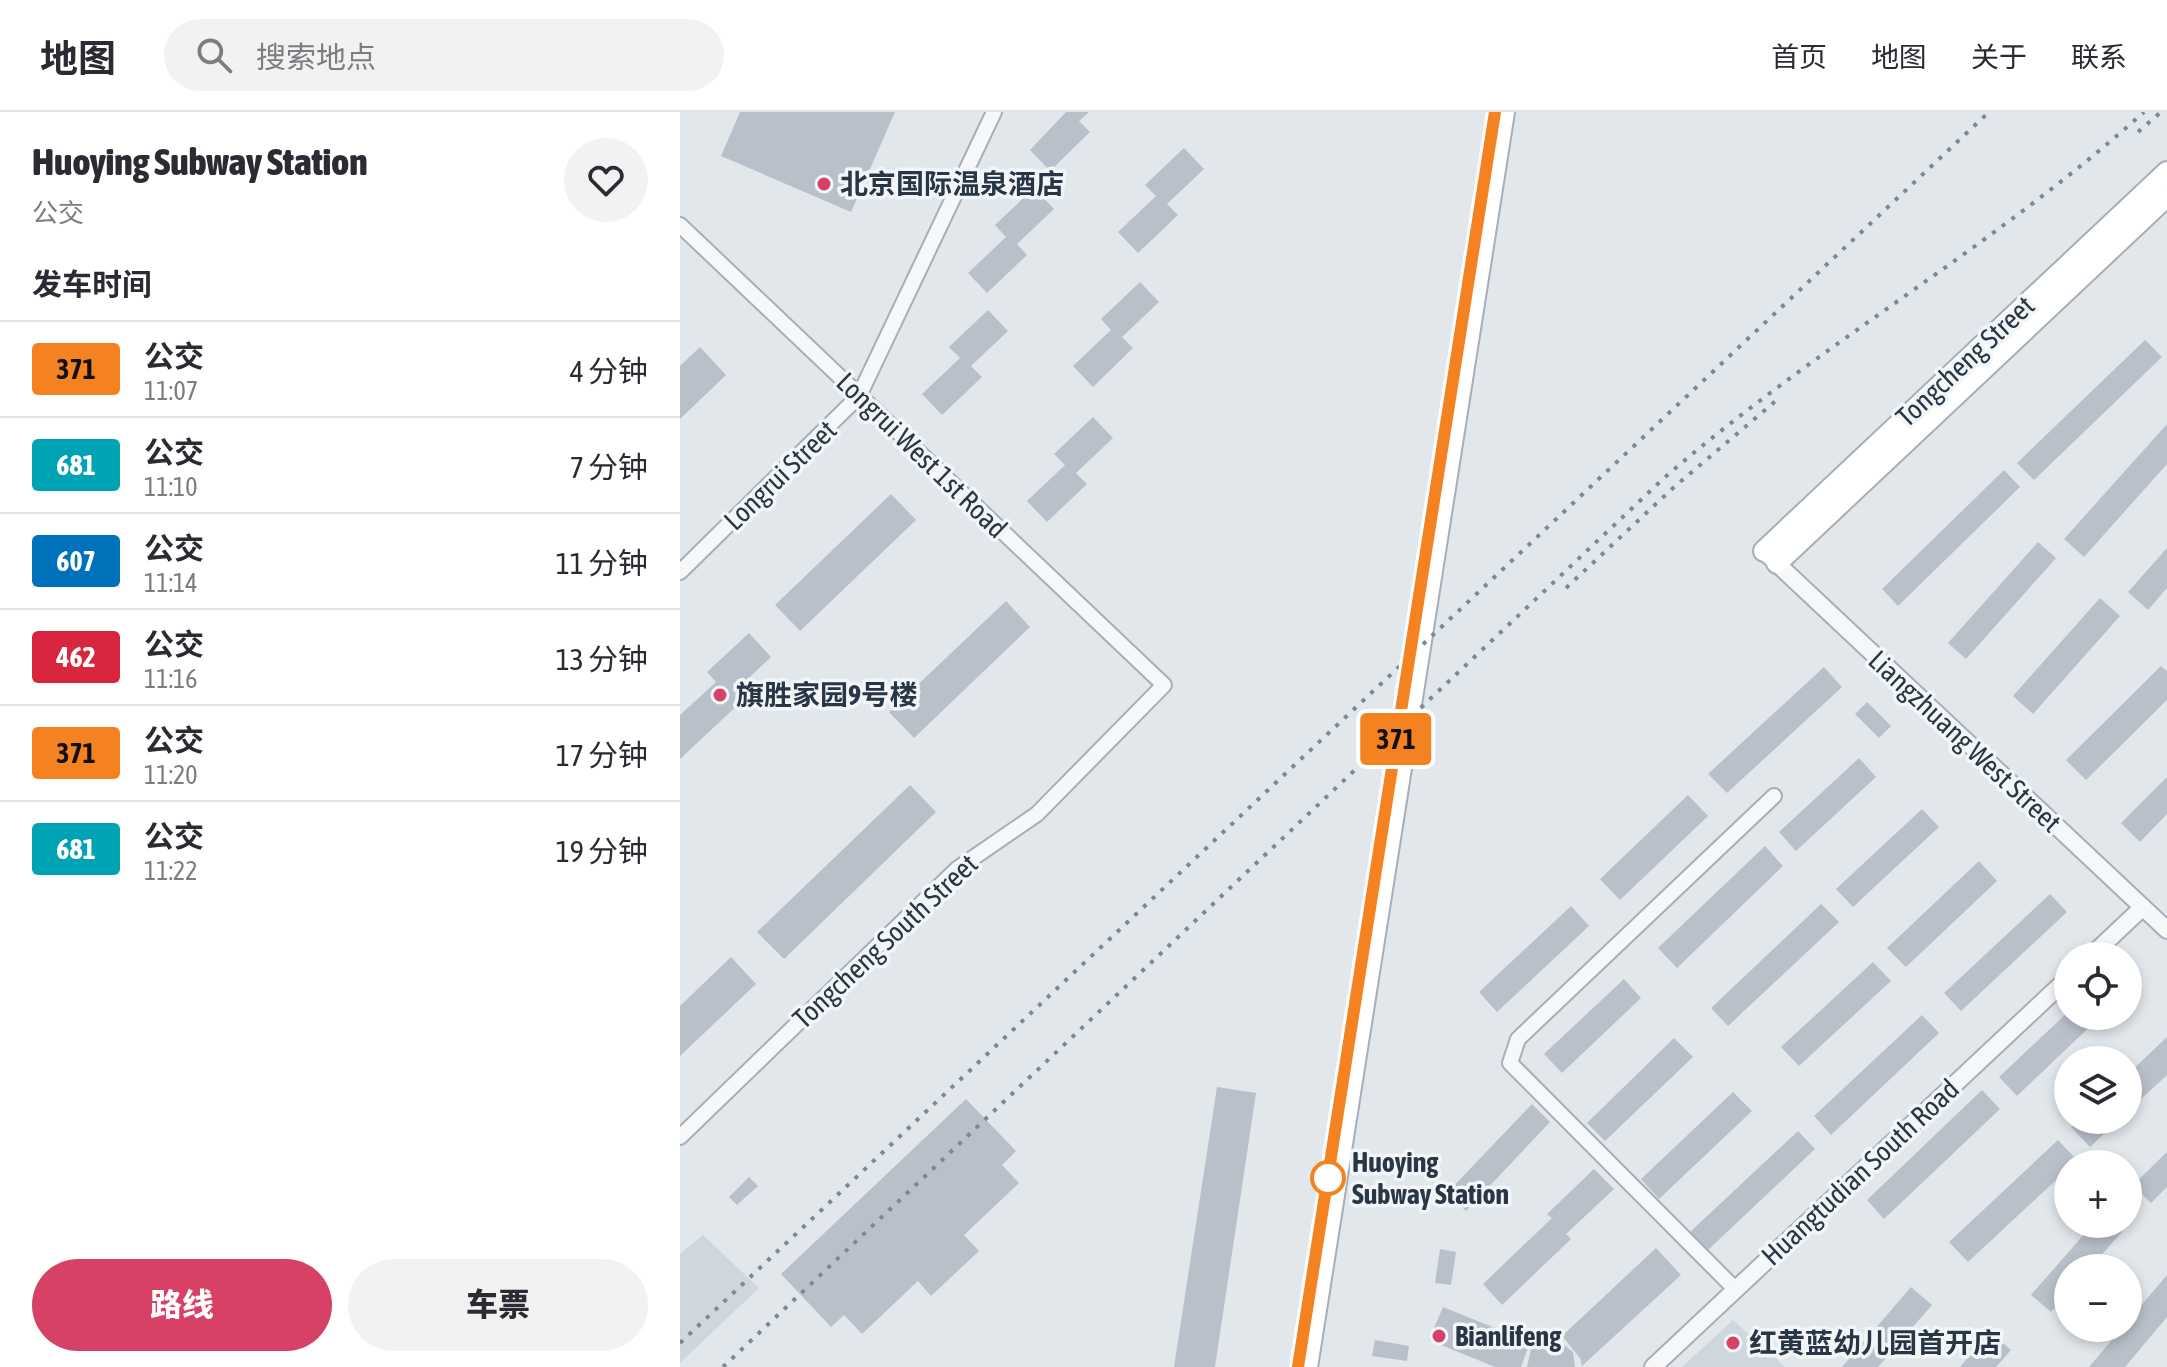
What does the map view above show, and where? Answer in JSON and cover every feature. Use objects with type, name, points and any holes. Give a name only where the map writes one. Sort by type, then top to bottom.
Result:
[{"type":"main road","points":[[1299,1367],[1495,112]]},
{"type":"main road","points":[[1307,1367],[1504,112]]},
{"type":"main road","name":"Tongcheng Street","points":[[1770,557],[2167,172]]},
{"type":"main road","name":"Tongcheng Street","points":[[1770,557],[2167,196]]},
{"type":"street","name":"Longrui Street","points":[[680,572],[859,396],[994,112]]},
{"type":"street","name":"Longrui West 1st Road","points":[[680,225],[1164,685]]},
{"type":"street","name":"Liangzhuang West Street","points":[[1770,557],[2167,930]]},
{"type":"street","name":"Tongcheng South Street","points":[[680,1137],[957,869],[1037,814],[1164,685]]},
{"type":"street","points":[[1736,1290],[1510,1063],[1518,1039],[1774,796]]},
{"type":"street","points":[[2106,942],[2143,907]]},
{"type":"street","name":"Huangtudian South Road","points":[[1653,1367],[2054,991]]},
{"type":"shaded area","points":[[703,1235],[759,1288],[680,1363],[680,1254]]},
{"type":"shaded area","name":"红黄蓝幼儿园首开店","points":[[1733,1320],[1785,1367],[1682,1367]]},
{"type":"building","name":"北京国际温泉酒店","points":[[740,112],[895,112],[851,212],[721,156]]},
{"type":"building","points":[[1066,112],[1089,112],[1079,121],[1090,132],[1050,171],[1030,150]]},
{"type":"building","points":[[1184,148],[1204,169],[1167,204],[1178,215],[1138,253],[1118,232],[1156,196],[1145,185]]},
{"type":"building","points":[[1034,188],[1054,209],[1017,244],[1027,255],[987,293],[968,273],[1006,237],[995,225]]},
{"type":"building","points":[[1140,282],[1159,302],[1122,337],[1133,348],[1093,387],[1073,366],[1111,330],[1101,319]]},
{"type":"building","points":[[988,310],[1008,331],[971,366],[982,377],[942,415],[922,394],[960,358],[949,347]]},
{"type":"building","points":[[2145,340],[2162,357],[2034,480],[2017,463]]},
{"type":"building","points":[[700,347],[726,375],[680,419],[680,366]]},
{"type":"building","points":[[1093,417],[1113,438],[1076,473],[1087,484],[1047,522],[1027,501],[1065,465],[1054,454]]},
{"type":"building","points":[[2167,424],[2167,464],[2084,557],[2064,539]]},
{"type":"building","points":[[2004,470],[2020,487],[1898,606],[1882,589]]},
{"type":"building","points":[[891,494],[916,520],[800,631],[775,605]]},
{"type":"building","points":[[2038,542],[2056,558],[1966,659],[1948,643]]},
{"type":"building","points":[[2167,548],[2167,588],[2148,610],[2128,592]]},
{"type":"building","points":[[2100,598],[2120,616],[2033,714],[2013,696]]},
{"type":"building","points":[[1006,601],[1030,627],[914,738],[889,712]]},
{"type":"building","name":"旗胜家园9号楼","points":[[749,633],[771,657],[735,691],[743,700],[680,759],[680,715],[716,682],[707,672]]},
{"type":"building","points":[[2161,666],[2167,671],[2167,700],[2086,780],[2066,760]]},
{"type":"building","points":[[1824,667],[1842,687],[1727,793],[1708,774]]},
{"type":"building","points":[[1867,702],[1891,726],[1879,738],[1855,714]]},
{"type":"building","points":[[1859,758],[1876,777],[1796,851],[1779,832]]},
{"type":"building","points":[[2167,777],[2167,814],[2140,842],[2121,823]]},
{"type":"building","points":[[910,785],[936,812],[784,959],[757,932]]},
{"type":"building","points":[[1688,795],[1708,816],[1620,900],[1600,879]]},
{"type":"building","points":[[1922,809],[1939,827],[1853,907],[1836,889]]},
{"type":"building","points":[[1765,846],[1783,866],[1677,968],[1658,948]]},
{"type":"building","points":[[1979,861],[1997,881],[1906,967],[1887,948]]},
{"type":"building","points":[[2050,894],[2067,912],[1961,1011],[1944,993]]},
{"type":"building","points":[[1821,904],[1839,922],[1728,1026],[1711,1008]]},
{"type":"building","points":[[1571,906],[1589,926],[1497,1012],[1479,992]]},
{"type":"building","points":[[731,957],[756,984],[680,1056],[680,1006]]},
{"type":"building","points":[[1873,962],[1891,981],[1799,1066],[1781,1047]]},
{"type":"building","points":[[1624,979],[1641,998],[1562,1073],[1544,1054]]},
{"type":"building","points":[[1922,1015],[1939,1033],[1831,1135],[1814,1116]]},
{"type":"building","points":[[2054,1025],[2054,1030],[2086,1030],[2070,1046],[2054,1046],[2054,1061],[2017,1096],[1999,1077]]},
{"type":"building","points":[[2167,1037],[2167,1075],[2142,1098],[2142,1061]]},
{"type":"building","points":[[1674,1038],[1693,1057],[1605,1141],[1587,1123]]},
{"type":"building","points":[[1217,1087],[1256,1093],[1215,1367],[1174,1367]]},
{"type":"building","points":[[1982,1090],[2000,1109],[1884,1219],[1867,1200]]},
{"type":"building","points":[[1733,1092],[1752,1111],[1659,1199],[1641,1179]]},
{"type":"building","points":[[966,1099],[1016,1151],[1002,1165],[1019,1183],[964,1235],[979,1251],[931,1296],[918,1281],[862,1334],[844,1315],[831,1327],[781,1274]]},
{"type":"building","points":[[1532,1104],[1550,1122],[1466,1211],[1447,1193]]},
{"type":"building","points":[[1798,1131],[1815,1149],[1708,1250],[1690,1232]]},
{"type":"building","points":[[2078,1134],[2104,1134],[2090,1147]]},
{"type":"building","points":[[2058,1140],[2068,1150],[2054,1150],[2054,1182],[1968,1262],[1949,1242]]},
{"type":"building","points":[[2167,1152],[2167,1187],[2151,1203],[2142,1194],[2142,1176]]},
{"type":"building","points":[[1594,1169],[1614,1189],[1566,1234],[1571,1239],[1502,1305],[1483,1284],[1552,1218],[1547,1214]]},
{"type":"building","points":[[749,1177],[758,1186],[737,1205],[729,1197]]},
{"type":"building","points":[[2081,1238],[2116,1238],[2102,1254],[2067,1254]]},
{"type":"building","points":[[1656,1248],[1681,1275],[1582,1366],[1580,1358],[1562,1336]]},
{"type":"building","points":[[1440,1249],[1456,1252],[1451,1285],[1435,1283]]},
{"type":"building","points":[[2054,1269],[2054,1309],[2051,1312],[2031,1295]]},
{"type":"building","points":[[2167,1275],[2167,1317],[2125,1367],[2089,1367],[2110,1342],[2142,1342],[2142,1304]]},
{"type":"building","points":[[1911,1287],[1932,1305],[1878,1367],[1842,1367]]},
{"type":"building","points":[[1443,1307],[1530,1342],[1521,1367],[1495,1367],[1429,1340]]},
{"type":"building","points":[[1990,1332],[2011,1350],[1996,1367],[1960,1367]]},
{"type":"building","points":[[1554,1337],[1573,1352],[1575,1367],[1527,1367],[1531,1349],[1545,1338]]},
{"type":"building","points":[[1375,1340],[1409,1346],[1407,1361],[1372,1356]]},
{"type":"railway","points":[[680,1343],[1989,112]]},
{"type":"railway","points":[[723,1367],[1664,478],[1782,384],[2027,208],[2144,112]]},
{"type":"railway","points":[[2138,132],[2161,112]]},
{"type":"railway","points":[[1566,588],[1673,488],[1778,399]]},
{"type":"bus line","name":"371","points":[[1298,1367],[1495,112]]},
{"type":"place","name":"北京国际温泉酒店","points":[[824,184]]},
{"type":"place","name":"旗胜家园9号楼","points":[[720,695]]},
{"type":"place","name":"Huoying Subway Station","points":[[1328,1178]]},
{"type":"place","name":"Bianlifeng","points":[[1439,1336]]},
{"type":"place","name":"红黄蓝幼儿园首开店","points":[[1733,1343]]}]
